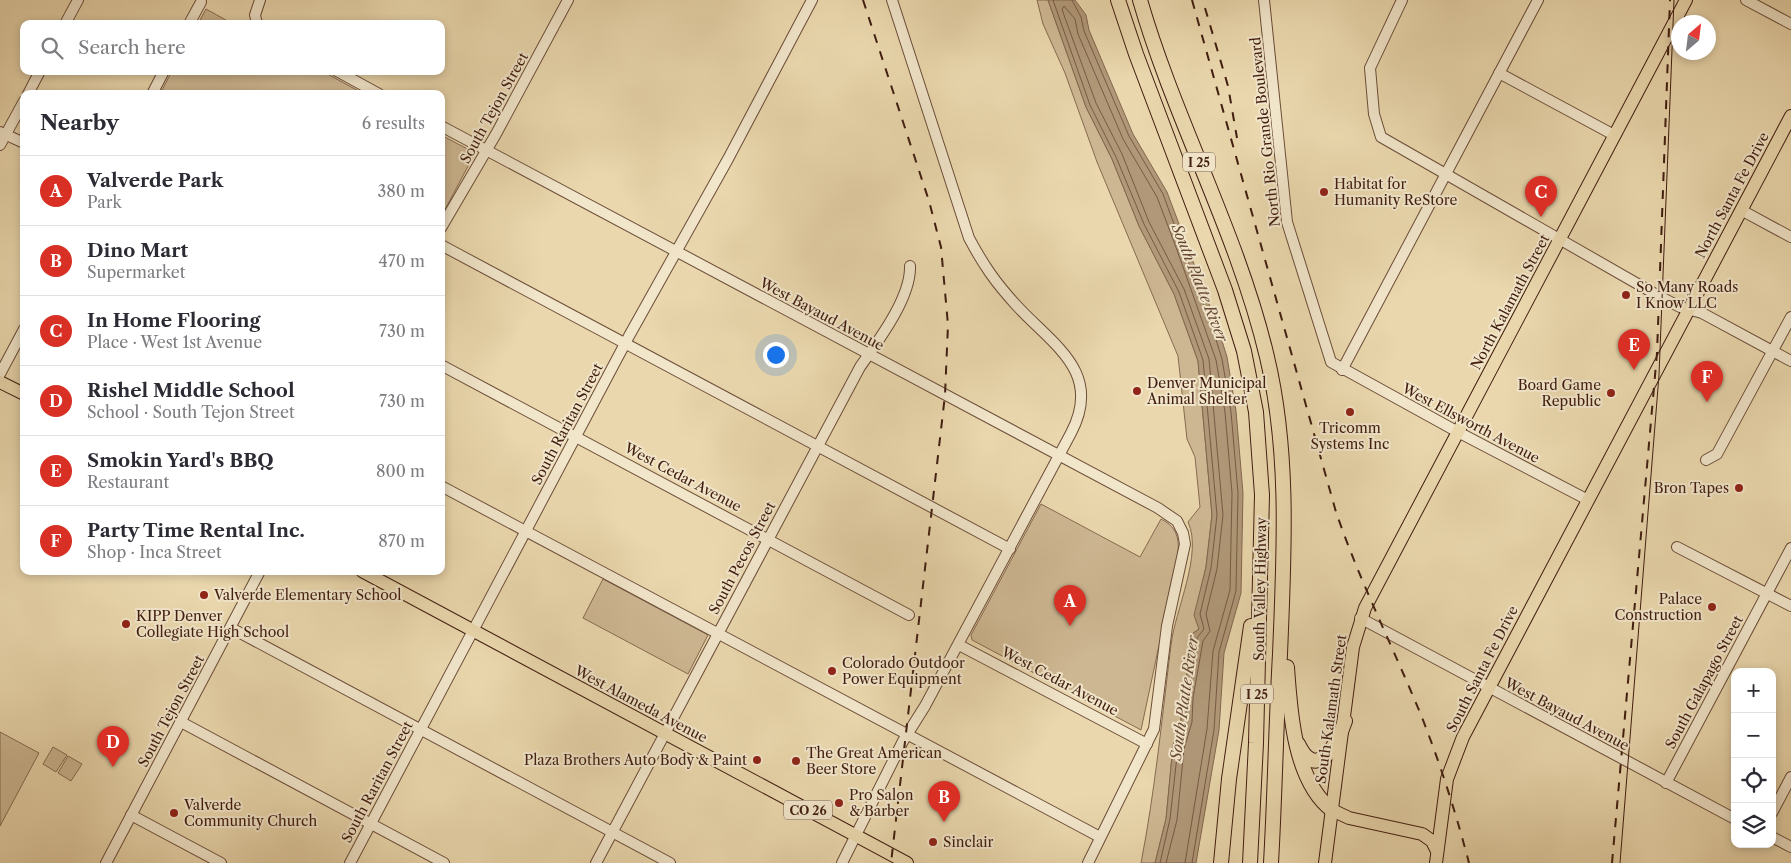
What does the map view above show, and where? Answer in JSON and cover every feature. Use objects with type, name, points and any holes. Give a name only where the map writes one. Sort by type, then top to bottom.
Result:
[{"type":"highway","name":"South Valley Highway","points":[[1118,0],[1139,62],[1234,317],[1249,370],[1257,419],[1262,481],[1250,863]]},
{"type":"highway","name":"South Valley Highway","points":[[1140,0],[1166,78],[1258,324],[1271,373],[1280,437],[1283,486],[1283,594],[1272,863]]},
{"type":"highway","points":[[1221,863],[1229,779],[1254,605],[1261,540]]},
{"type":"highway","points":[[1283,594],[1289,694],[1297,741],[1310,783],[1318,797],[1332,810]]},
{"type":"highway","points":[[1297,741],[1307,756],[1321,760],[1334,748],[1345,721]]},
{"type":"main road","name":"North Kalamath Street","points":[[1458,432],[1686,0]]},
{"type":"main road","name":"North Santa Fe Drive","points":[[1588,500],[1791,116]]},
{"type":"main road","points":[[0,382],[20,392]]},
{"type":"main road","name":"South Kalamath Street","points":[[1325,863],[1345,721],[1353,647],[1360,618],[1458,432]]},
{"type":"main road","name":"South Santa Fe Drive","points":[[1436,857],[1450,769],[1463,737],[1588,500]]},
{"type":"main road","name":"West Alameda Avenue","points":[[369,575],[907,863]]},
{"type":"main road","points":[[1332,810],[1349,818],[1422,834],[1432,841],[1436,857]]},
{"type":"street","points":[[67,20],[78,0]]},
{"type":"street","points":[[256,20],[255,11],[260,0]]},
{"type":"street","name":"South Tejon Street","points":[[445,221],[487,151],[568,0]]},
{"type":"street","name":"South Raritan Street","points":[[350,863],[625,343],[677,252],[812,0]]},
{"type":"street","points":[[842,863],[907,734],[919,717],[959,645],[1074,428],[1080,410],[1080,392],[1076,371],[1062,349],[1019,308],[986,271],[969,238],[892,0]]},
{"type":"street","name":"North Rio Grande Boulevard","points":[[1264,0],[1287,222],[1331,362],[1342,370]]},
{"type":"street","points":[[1402,0],[1370,68],[1374,114],[1381,137],[1446,176],[1659,296],[1791,360]]},
{"type":"street","points":[[1342,370],[1538,0]]},
{"type":"street","points":[[1746,0],[1791,24]]},
{"type":"street","points":[[191,20],[201,2]]},
{"type":"street","points":[[1499,73],[1614,135]]},
{"type":"street","points":[[30,90],[38,75]]},
{"type":"street","points":[[154,90],[162,75]]},
{"type":"street","points":[[344,75],[372,90]]},
{"type":"street","points":[[0,145],[3,133],[20,107]]},
{"type":"street","name":"West Bayaud Avenue","points":[[445,128],[1059,455],[1168,514],[1177,521],[1183,533],[1185,549],[1167,626],[1154,729],[1147,744]]},
{"type":"street","points":[[3,133],[20,141]]},
{"type":"street","points":[[1741,210],[1791,237]]},
{"type":"street","points":[[445,247],[1010,549]]},
{"type":"street","name":"South Pecos Street","points":[[596,863],[767,539],[860,367],[905,291],[910,276],[910,266]]},
{"type":"street","points":[[1706,460],[1717,454],[1791,317]]},
{"type":"street","points":[[0,374],[20,336]]},
{"type":"street","name":"West Cedar Avenue","points":[[445,367],[910,615]]},
{"type":"street","name":"West Ellsworth Avenue","points":[[1342,370],[1588,500]]},
{"type":"street","points":[[445,488],[1100,837]]},
{"type":"street","points":[[1677,547],[1791,606]]},
{"type":"street","name":"South Galapago Street","points":[[1666,783],[1791,548]]},
{"type":"street","name":"South Tejon Street","points":[[106,863],[258,575]]},
{"type":"street","name":"West Bayaud Avenue","points":[[1360,618],[1666,783],[1731,816]]},
{"type":"street","points":[[230,628],[670,863]]},
{"type":"street","name":"West Cedar Avenue","points":[[959,645],[1147,744]]},
{"type":"street","points":[[181,722],[444,863]]},
{"type":"street","points":[[1088,863],[1147,744]]},
{"type":"street","points":[[1776,805],[1791,777]]},
{"type":"street","points":[[132,815],[221,863]]},
{"type":"street","points":[[1776,839],[1791,847]]},
{"type":"shaded area","points":[[1037,0],[1048,0],[1086,107],[1112,159],[1139,226],[1174,294],[1198,361],[1212,515],[1206,567],[1195,615],[1199,629],[1192,634],[1191,656],[1182,696],[1181,720],[1173,746],[1166,819],[1155,863],[1141,863],[1154,782],[1173,631],[1190,566],[1192,535],[1188,522],[1200,507],[1195,457],[1187,439],[1178,356],[1097,162],[1065,73],[1043,24]]},
{"type":"shaded area","points":[[206,9],[226,20],[200,20]]},
{"type":"shaded area","points":[[170,75],[329,75],[357,90],[162,90]]},
{"type":"shaded area","points":[[445,137],[475,153],[445,209]]},
{"type":"shaded area","points":[[1041,504],[1140,557],[1161,519],[1175,531],[1178,542],[1177,561],[1141,730],[972,640],[971,635]]},
{"type":"shaded area","points":[[603,579],[708,635],[688,674],[583,618]]},
{"type":"shaded area","points":[[0,732],[39,753],[0,826]]},
{"type":"shaded area","points":[[53,747],[67,755],[56,772],[43,764]]},
{"type":"shaded area","points":[[68,756],[82,764],[71,781],[58,773]]},
{"type":"water","name":"South Platte River","points":[[1048,0],[1075,0],[1086,15],[1089,30],[1133,134],[1167,192],[1227,357],[1236,411],[1243,493],[1241,593],[1224,653],[1219,730],[1196,863],[1155,863],[1166,819],[1173,746],[1181,720],[1182,696],[1191,656],[1192,634],[1199,629],[1194,615],[1206,567],[1212,515],[1198,361],[1174,294],[1139,226],[1112,159],[1086,107]]},
{"type":"tram line","points":[[1620,863],[1659,375],[1674,0]]},
{"type":"railway","points":[[863,0],[929,201],[941,247],[948,325],[945,395],[891,863]]},
{"type":"railway","points":[[1192,0],[1336,512],[1355,564],[1428,733],[1459,826],[1469,863]]},
{"type":"railway","points":[[1612,863],[1657,353],[1670,0]]},
{"type":"railway","points":[[1205,8],[1228,86],[1237,138]]},
{"type":"place","name":"Habitat for Humanity ReStore","points":[[1324,192]]},
{"type":"place","name":"In Home Flooring","points":[[1541,217]]},
{"type":"place","name":"So Many Roads I Know LLC","points":[[1626,295]]},
{"type":"place","name":"Smokin Yard's BBQ","points":[[1634,370]]},
{"type":"place","name":"Denver Municipal Animal Shelter","points":[[1137,391]]},
{"type":"place","name":"Board Game Republic","points":[[1611,393]]},
{"type":"place","name":"Party Time Rental Inc.","points":[[1707,402]]},
{"type":"place","name":"Tricomm Systems Inc","points":[[1350,412]]},
{"type":"place","name":"Bron Tapes","points":[[1739,488]]},
{"type":"place","name":"Valverde Elementary School","points":[[204,595]]},
{"type":"place","name":"Palace Construction","points":[[1712,607]]},
{"type":"place","name":"KIPP Denver Collegiate High School","points":[[126,624]]},
{"type":"place","name":"Valverde Park","points":[[1070,626]]},
{"type":"place","name":"Colorado Outdoor Power Equipment","points":[[832,671]]},
{"type":"place","name":"Plaza Brothers Auto Body & Paint","points":[[757,760]]},
{"type":"place","name":"The Great American Beer Store","points":[[796,761]]},
{"type":"place","name":"Rishel Middle School","points":[[113,767]]},
{"type":"place","name":"Pro Salon & Barber","points":[[839,803]]},
{"type":"place","name":"Valverde Community Church","points":[[174,813]]},
{"type":"place","name":"Dino Mart","points":[[944,822]]},
{"type":"place","name":"Sinclair","points":[[933,842]]}]
